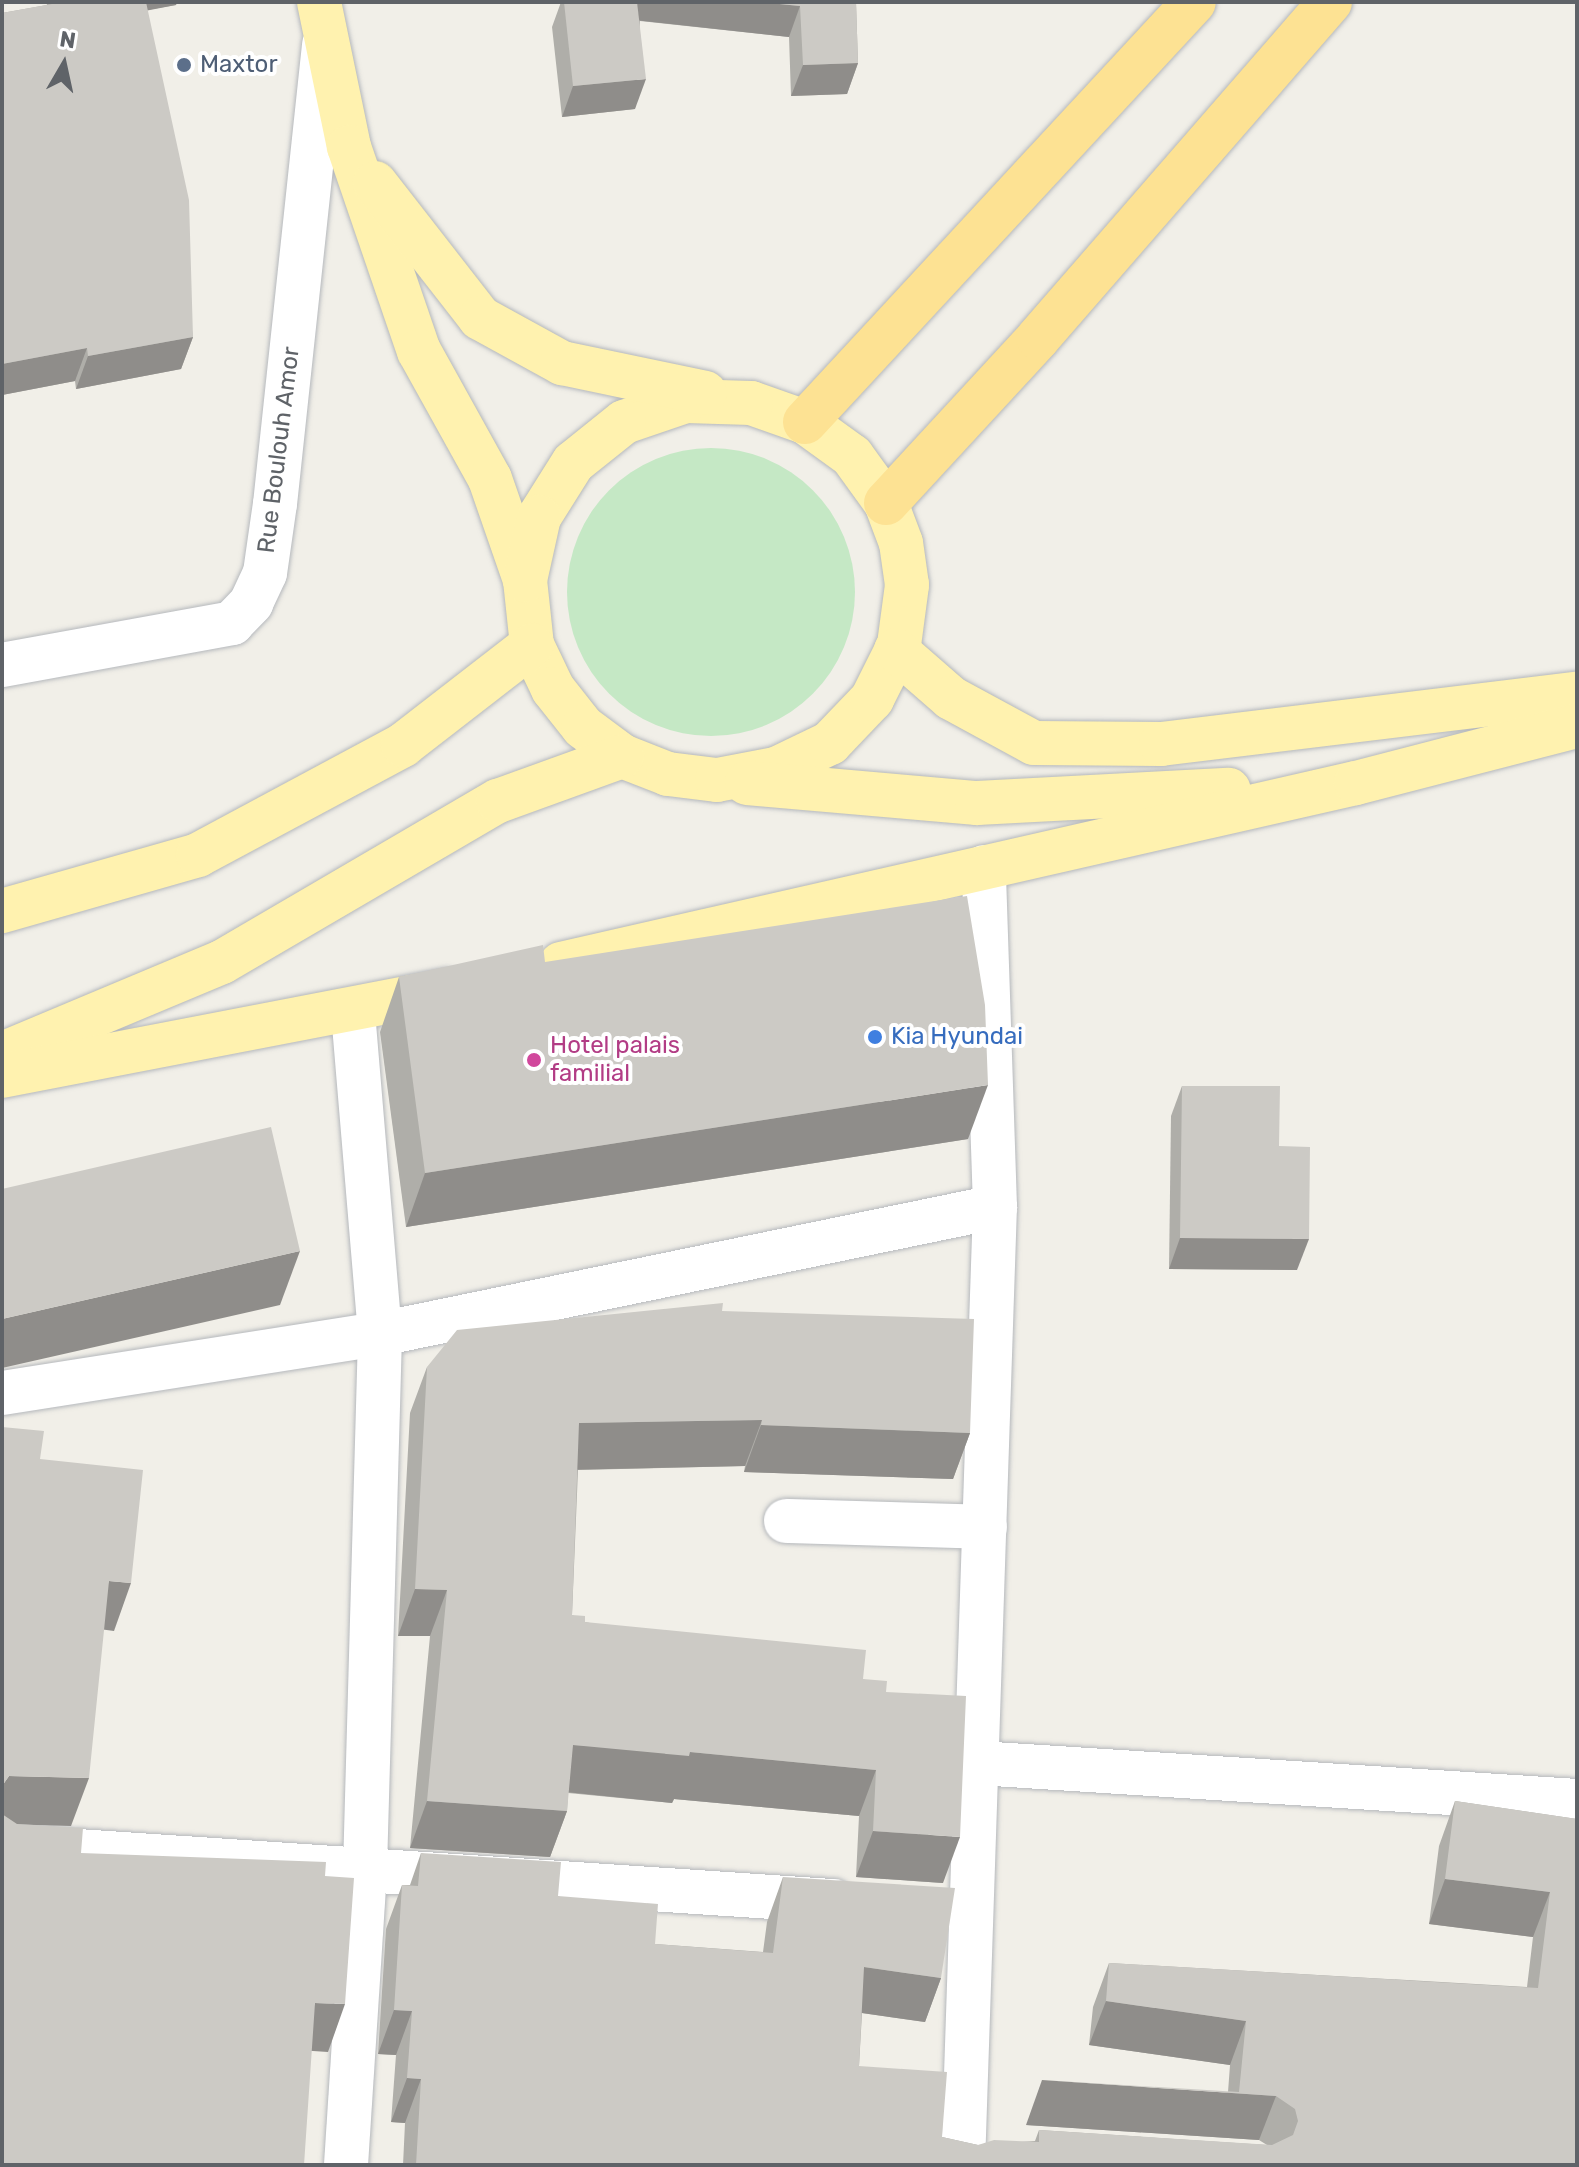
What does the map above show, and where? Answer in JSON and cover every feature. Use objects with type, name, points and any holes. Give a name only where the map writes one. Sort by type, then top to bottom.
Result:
[{"type":"highway","points":[[805,422],[1194,2]]},
{"type":"highway","points":[[886,503],[1038,338],[1330,2]]},
{"type":"main road","points":[[322,18],[349,147],[419,351],[490,479],[525,580],[532,645],[553,689],[583,727],[622,756],[668,774],[977,803],[1356,783]]},
{"type":"main road","points":[[349,147],[480,318],[562,363],[751,403],[805,422],[852,456],[886,503],[901,543],[907,585],[896,650],[872,699],[830,743],[776,769],[717,780]]},
{"type":"main road","points":[[525,580],[539,517],[573,463],[624,422],[686,401],[751,403]]},
{"type":"main road","points":[[14,910],[198,855],[403,745],[532,645]]},
{"type":"main road","points":[[896,650],[951,698],[1034,743],[1161,744],[1577,694]]},
{"type":"main road","points":[[2,1076],[353,1012],[1356,783],[1577,726]]},
{"type":"main road","points":[[2,1054],[222,962],[498,801],[622,756]]},
{"type":"street","name":"Rue Boulouh Amor","points":[[2,665],[232,623],[251,603],[265,573],[275,504],[322,18]]},
{"type":"street","points":[[984,867],[995,1207],[964,2156],[1010,2149]]},
{"type":"street","points":[[346,2165],[365,1869],[380,1334],[353,1012]]},
{"type":"street","points":[[2,1393],[380,1334],[995,1207]]},
{"type":"street","points":[[786,1521],[985,1527]]},
{"type":"street","points":[[978,1763],[1577,1801]]},
{"type":"street","points":[[2,1846],[876,1904]]},
{"type":"street","points":[[924,1907],[971,1910]]},
{"type":"green space","points":[[711,448],[739,451],[766,459],[791,472],[813,490],[831,512],[844,537],[852,564],[855,592],[852,620],[844,647],[831,672],[813,694],[791,712],[766,725],[739,733],[711,736],[683,733],[656,725],[631,712],[609,694],[591,672],[578,647],[570,620],[567,592],[570,564],[578,537],[591,512],[609,490],[631,472],[656,459],[683,451]]},
{"type":"building","points":[[63,2],[146,2],[189,200],[193,337],[88,356],[87,348],[2,364],[2,13]]},
{"type":"building","points":[[564,2],[637,2],[646,79],[573,86]]},
{"type":"building","points":[[759,2],[856,2],[858,63],[803,65],[800,6]]},
{"type":"building","points":[[967,896],[985,1005],[988,1085],[425,1173],[399,977],[543,945],[545,962]]},
{"type":"building","points":[[1182,1086],[1280,1086],[1279,1146],[1310,1147],[1309,1239],[1180,1238]]},
{"type":"building","points":[[271,1127],[300,1251],[2,1319],[2,1189]]},
{"type":"building","points":[[723,1303],[722,1311],[974,1319],[970,1433],[761,1425],[762,1420],[579,1423],[572,1615],[585,1616],[585,1622],[866,1650],[863,1679],[887,1681],[886,1692],[966,1696],[960,1837],[873,1831],[876,1770],[690,1752],[689,1756],[573,1745],[567,1811],[427,1801],[447,1590],[415,1589],[427,1367],[457,1330]]},
{"type":"building","points":[[2,1427],[44,1431],[40,1459],[143,1470],[131,1583],[109,1581],[89,1778],[9,1776],[2,1786]]},
{"type":"building","points":[[1455,1801],[1577,1819],[1577,2165],[416,2165],[421,2079],[407,2078],[412,2011],[394,2010],[402,1885],[418,1886],[421,1853],[561,1862],[558,1896],[658,1904],[655,1944],[773,1953],[783,1877],[955,1888],[941,1978],[864,1967],[859,2066],[947,2072],[942,2137],[978,2145],[994,2140],[1039,2142],[1039,2130],[1272,2145],[1293,2135],[1298,2121],[1295,2109],[1276,2096],[1042,2080],[1239,2092],[1246,2021],[1106,2001],[1109,1963],[1538,1988],[1550,1892],[1445,1879]]},
{"type":"building","points":[[2,1814],[17,1824],[83,1828],[81,1853],[326,1862],[325,1876],[354,1878],[345,2004],[315,2003],[304,2165],[2,2165]]},
{"type":"place","name":"Maxtor","points":[[184,65]]},
{"type":"place","name":"Kia Hyundai","points":[[875,1037]]},
{"type":"place","name":"Hotel palais familial","points":[[534,1060]]}]
